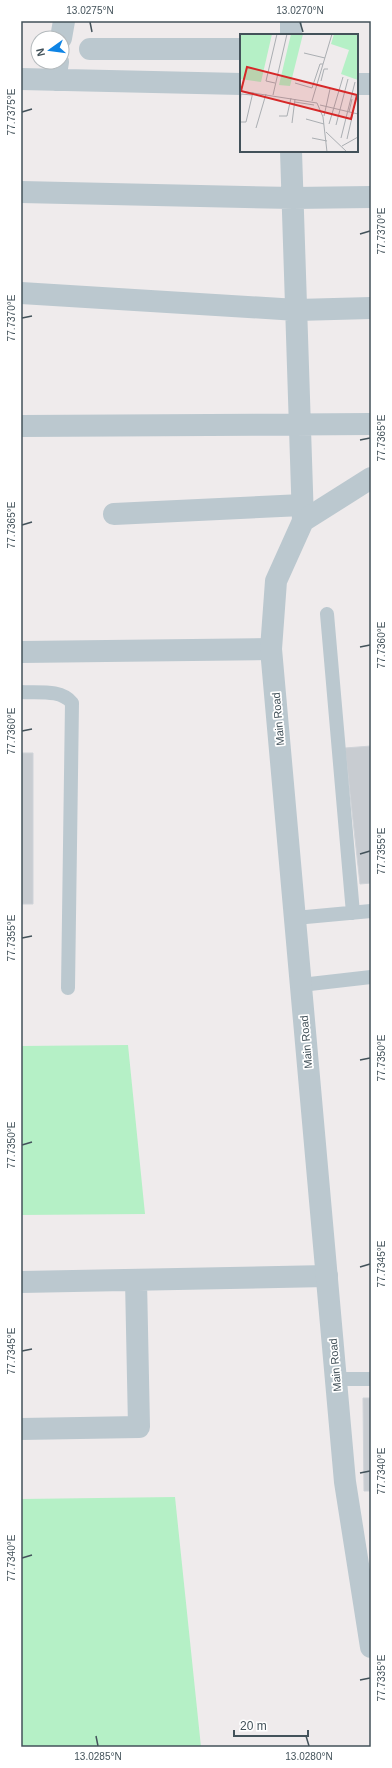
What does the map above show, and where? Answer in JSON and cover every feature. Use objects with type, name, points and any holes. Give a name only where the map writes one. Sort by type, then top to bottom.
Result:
[{"type":"street","points":[[291,21],[291,34]]},
{"type":"street","points":[[90,48],[240,49]]},
{"type":"street","points":[[21,79],[57,71],[240,84]]},
{"type":"street","points":[[358,84],[371,84]]},
{"type":"street","points":[[291,152],[303,513]]},
{"type":"street","points":[[21,192],[293,198],[371,197]]},
{"type":"street","points":[[21,293],[297,310],[371,308]]},
{"type":"street","points":[[21,426],[300,426],[371,424]]},
{"type":"street","points":[[114,514],[303,513],[371,478]]},
{"type":"street","name":"Main Road","points":[[303,513],[276,581],[271,649],[345,1482],[367,1589],[371,1647]]},
{"type":"street","points":[[21,652],[271,649]]},
{"type":"street","points":[[21,1282],[327,1276]]},
{"type":"street","points":[[21,1429],[139,1427],[136,1280]]},
{"type":"lane","points":[[327,614],[353,913]]},
{"type":"lane","points":[[21,692],[62,694],[72,703],[68,988]]},
{"type":"lane","points":[[296,918],[371,911]]},
{"type":"lane","points":[[301,985],[371,977]]},
{"type":"lane","points":[[336,1379],[371,1379]]},
{"type":"green space","points":[[128,1045],[145,1214],[21,1215],[21,1046]]},
{"type":"green space","points":[[175,1497],[201,1747],[21,1747],[21,1499]]},
{"type":"building","points":[[371,746],[371,883],[360,884],[345,748]]},
{"type":"building","points":[[21,753],[33,753],[33,904],[21,904]]},
{"type":"building","points":[[363,1398],[371,1398],[371,1491],[364,1491]]}]
